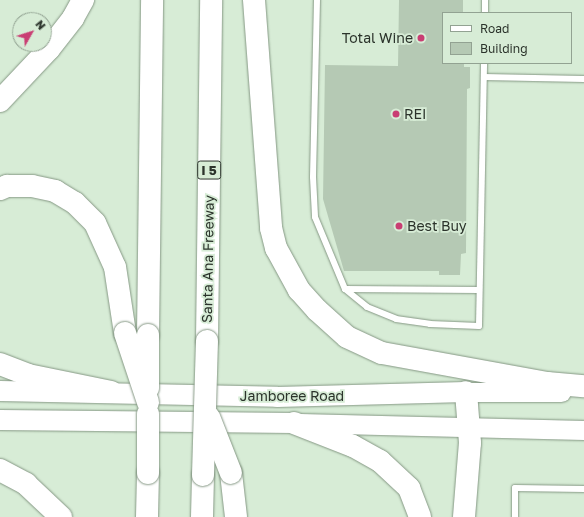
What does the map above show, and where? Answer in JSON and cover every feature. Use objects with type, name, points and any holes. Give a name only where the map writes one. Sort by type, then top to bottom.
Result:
[{"type":"highway","points":[[0,101],[49,49],[73,18],[83,0]]},
{"type":"highway","points":[[147,517],[152,0]]},
{"type":"highway","name":"Santa Ana Freeway","points":[[202,517],[206,407],[211,0]]},
{"type":"highway","points":[[254,0],[271,228],[276,248],[285,268],[304,295],[347,336],[382,353],[547,383],[584,386]]},
{"type":"highway","points":[[0,189],[7,186],[32,186],[55,191],[75,203],[95,223],[115,267],[125,333],[148,402]]},
{"type":"highway","points":[[0,364],[28,375],[111,392]]},
{"type":"highway","name":"Jamboree Road","points":[[0,391],[111,392],[277,397],[466,392]]},
{"type":"highway","points":[[464,517],[470,427],[466,392]]},
{"type":"highway","points":[[206,407],[231,473],[236,517]]},
{"type":"highway","name":"Jamboree Road","points":[[0,420],[294,423]]},
{"type":"highway","points":[[294,423],[353,446],[380,461],[409,488],[420,517]]},
{"type":"highway","points":[[0,470],[26,484],[61,517]]},
{"type":"main road","name":"Jamboree Road","points":[[466,392],[584,391]]},
{"type":"main road","name":"Jamboree Road","points":[[294,423],[584,430]]},
{"type":"lane","points":[[318,0],[313,177],[315,217],[345,289],[367,306],[396,319],[430,324],[479,326],[484,64]]},
{"type":"lane","points":[[485,0],[485,12]]},
{"type":"lane","points":[[484,78],[584,80]]},
{"type":"lane","points":[[345,289],[480,290]]},
{"type":"lane","points":[[515,517],[515,488],[584,489]]},
{"type":"building","points":[[399,0],[463,0],[463,12],[442,12],[442,64],[464,64],[464,67],[470,67],[470,88],[467,89],[466,253],[461,254],[460,275],[439,275],[439,271],[344,271],[323,199],[325,65],[398,66]]},
{"type":"place","name":"Total Wine","points":[[421,38]]},
{"type":"place","name":"REI","points":[[396,114]]},
{"type":"place","name":"Best Buy","points":[[399,226]]}]
